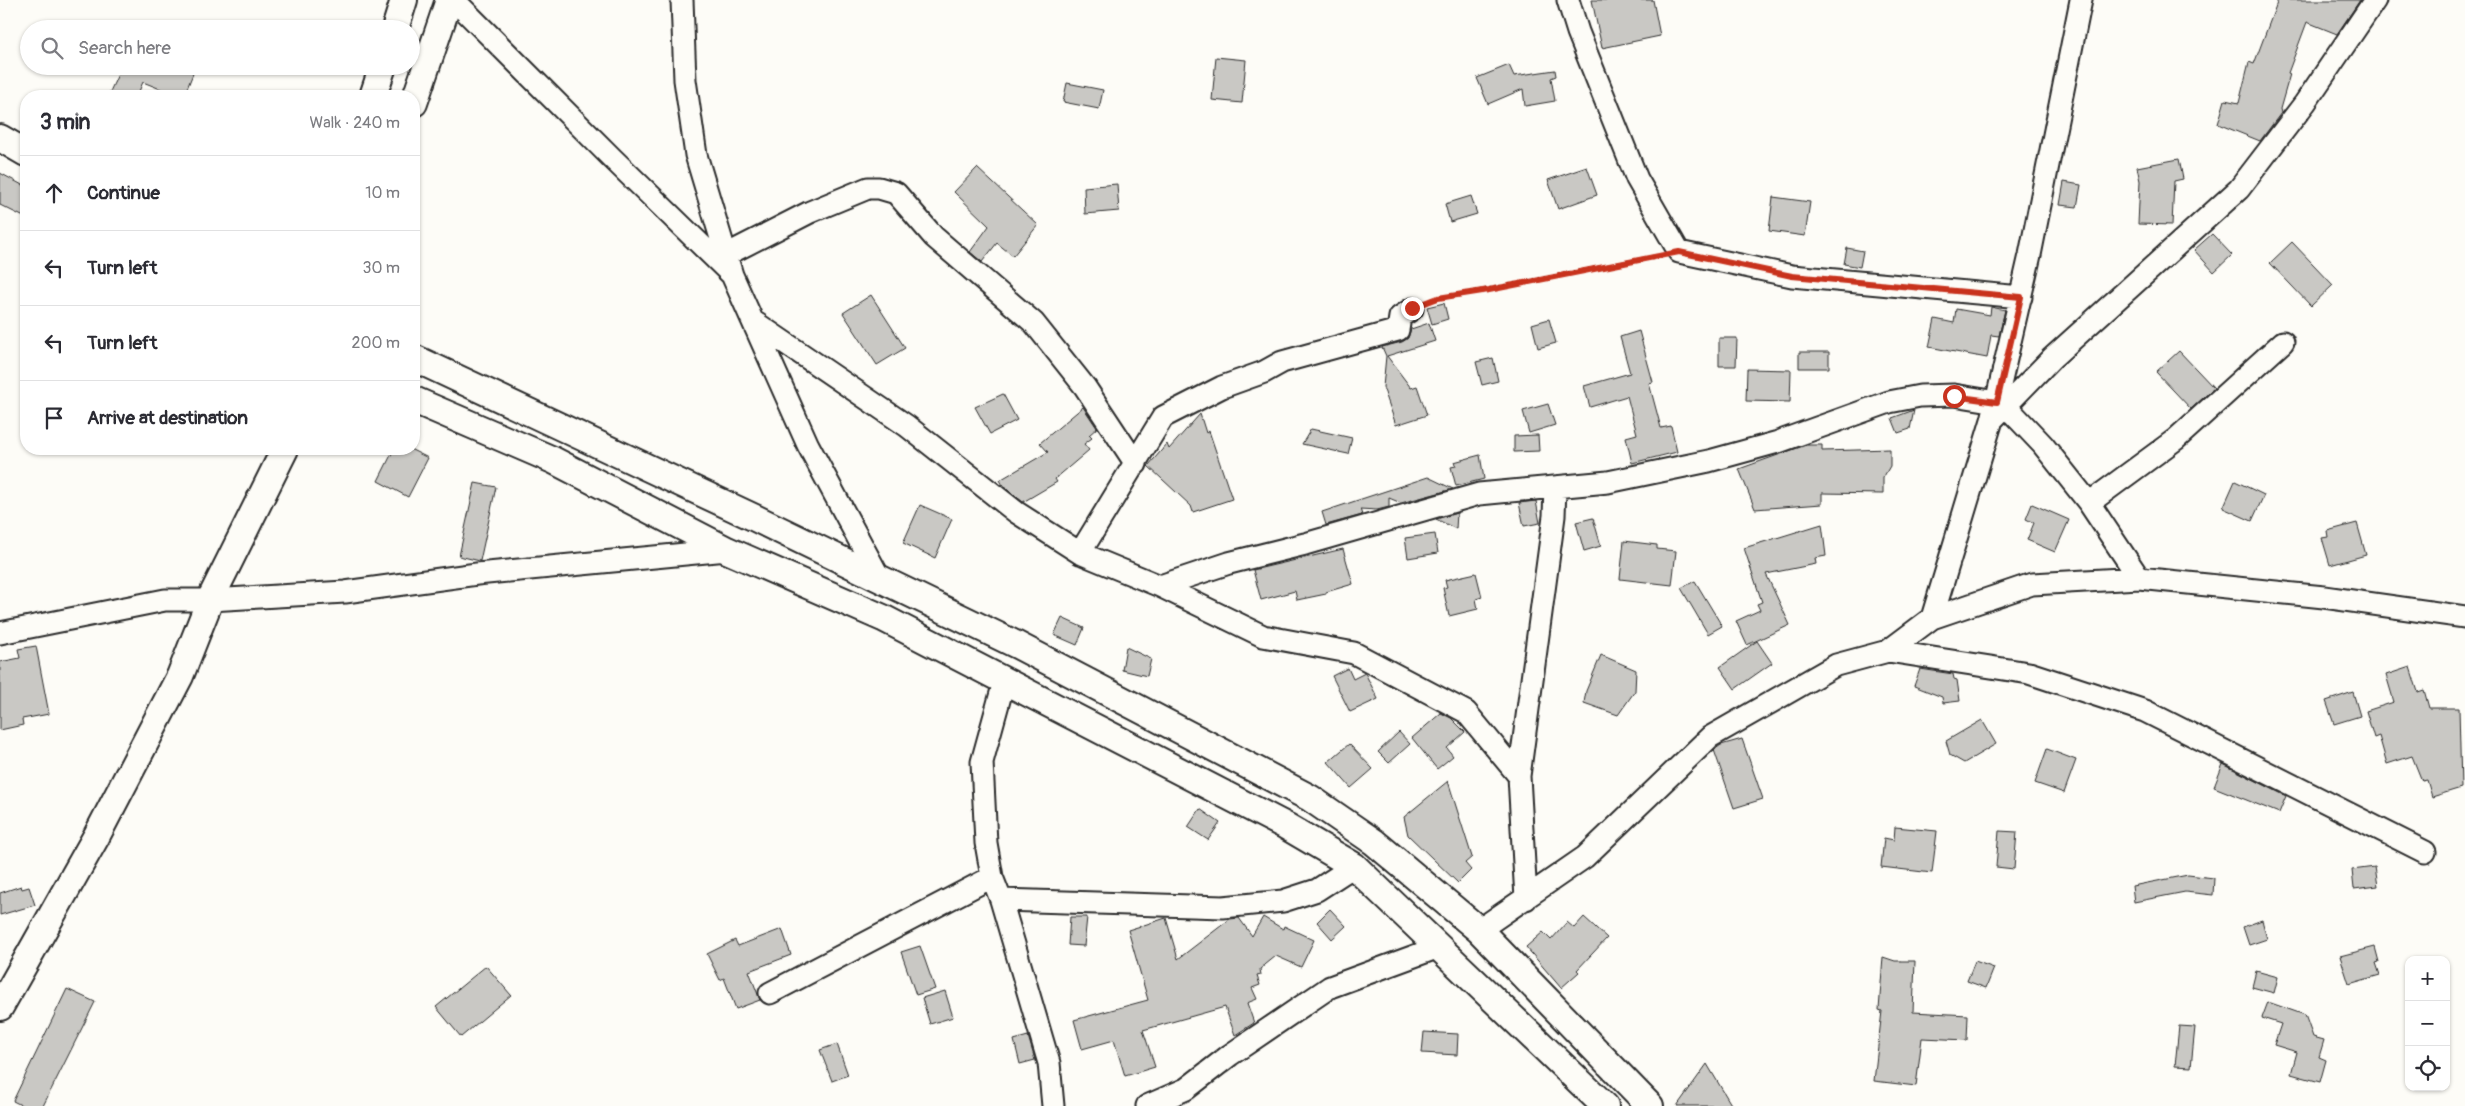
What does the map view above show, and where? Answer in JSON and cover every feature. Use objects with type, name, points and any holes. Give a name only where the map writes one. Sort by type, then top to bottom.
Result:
[{"type":"street","points":[[398,20],[404,0]]},
{"type":"street","points":[[418,90],[449,0]]},
{"type":"street","points":[[454,0],[612,159],[729,265]]},
{"type":"street","points":[[682,0],[685,80],[696,155],[729,265],[808,446],[880,579]]},
{"type":"street","points":[[1568,0],[1578,32],[1637,179],[1679,252],[1792,276],[2021,297]]},
{"type":"street","points":[[1932,618],[1998,409],[2081,0]]},
{"type":"street","points":[[1998,409],[2239,189],[2305,104],[2375,0]]},
{"type":"street","points":[[375,90],[380,75]]},
{"type":"street","points":[[0,138],[20,149]]},
{"type":"street","points":[[729,265],[810,212],[868,188],[879,188],[896,193],[934,237],[1034,323],[1085,387],[1136,464]]},
{"type":"street","points":[[1080,553],[1163,417],[1222,387],[1264,372],[1282,362],[1398,330],[1400,316],[1412,308]]},
{"type":"street","points":[[753,321],[908,426],[1016,512],[1080,553],[1160,586],[1263,636],[1354,653],[1466,712],[1519,776]]},
{"type":"street","points":[[2089,503],[2176,439],[2283,342]]},
{"type":"street","points":[[420,361],[1017,645],[1310,798],[1374,842],[1479,930],[1650,1106]]},
{"type":"street","points":[[1160,586],[1229,563],[1305,544],[1479,494],[1608,482],[1709,461],[1778,442],[1889,402],[1912,397],[1954,396],[1998,409],[2043,445],[2089,503],[2139,578]]},
{"type":"street","points":[[420,403],[553,460],[727,550],[883,618],[1286,826],[1354,866],[1605,1106]]},
{"type":"street","points":[[0,1007],[96,836],[176,685],[210,600],[282,455]]},
{"type":"street","points":[[1526,899],[1519,776],[1554,516],[1555,487]]},
{"type":"street","points":[[0,633],[165,600],[210,600],[345,592],[477,574],[727,550]]},
{"type":"street","points":[[1479,930],[1585,856],[1710,737],[1836,665],[1888,651],[1932,618],[2032,584],[2139,578],[2324,597],[2465,617]]},
{"type":"street","points":[[1888,651],[2029,673],[2145,711],[2425,852]]},
{"type":"street","points":[[1004,682],[982,762],[986,843],[992,878],[1001,900],[1049,1063],[1053,1106]]},
{"type":"street","points":[[1001,900],[1223,907],[1283,901],[1317,890],[1354,866]]},
{"type":"street","points":[[770,993],[992,878]]},
{"type":"street","points":[[1147,1106],[1186,1089],[1260,1033],[1330,987],[1440,947]]},
{"type":"path","points":[[1412,308],[1438,298],[1679,252]]},
{"type":"building","points":[[1592,0],[1653,0],[1660,36],[1602,48]]},
{"type":"building","points":[[2278,0],[2360,0],[2337,34],[2307,22],[2288,73],[2290,74],[2280,109],[2281,113],[2260,141],[2218,124],[2225,100],[2239,103],[2249,62],[2254,64]]},
{"type":"building","points":[[1216,57],[1246,60],[1242,103],[1212,100]]},
{"type":"building","points":[[1509,65],[1514,76],[1555,70],[1556,76],[1551,78],[1555,101],[1525,106],[1523,89],[1488,104],[1477,78]]},
{"type":"building","points":[[118,75],[192,75],[186,90],[163,90],[143,82],[140,90],[111,90]]},
{"type":"building","points":[[1067,83],[1103,90],[1099,109],[1063,102]]},
{"type":"building","points":[[2179,159],[2183,179],[2174,181],[2172,225],[2138,224],[2140,181],[2137,167]]},
{"type":"building","points":[[1587,167],[1597,195],[1558,209],[1548,180]]},
{"type":"building","points":[[977,168],[1038,225],[1013,256],[997,243],[982,262],[970,252],[989,226],[954,192]]},
{"type":"building","points":[[0,173],[20,184],[20,215],[0,205]]},
{"type":"building","points":[[2064,182],[2081,185],[2077,207],[2060,205]]},
{"type":"building","points":[[1117,184],[1119,211],[1085,214],[1084,187]]},
{"type":"building","points":[[1471,196],[1477,214],[1450,222],[1445,204]]},
{"type":"building","points":[[1773,197],[1810,202],[1805,236],[1769,231]]},
{"type":"building","points":[[2212,234],[2232,255],[2214,272],[2194,250]]},
{"type":"building","points":[[2292,242],[2333,285],[2311,306],[2270,263]]},
{"type":"building","points":[[1847,248],[1863,251],[1860,267],[1844,264]]},
{"type":"building","points":[[871,295],[905,348],[877,365],[843,313]]},
{"type":"building","points":[[1444,303],[1448,319],[1432,324],[1427,307]]},
{"type":"building","points":[[1991,307],[2005,310],[1999,336],[1991,335],[1987,358],[1929,347],[1935,319],[1954,323],[1956,309],[1990,315]]},
{"type":"building","points":[[1549,319],[1556,343],[1538,348],[1532,324]]},
{"type":"building","points":[[1429,323],[1435,341],[1387,356],[1411,388],[1417,386],[1427,415],[1396,425],[1383,387],[1386,356],[1382,347],[1402,342],[1408,338],[1411,329]]},
{"type":"building","points":[[1639,331],[1653,382],[1649,383],[1661,428],[1671,426],[1677,452],[1632,463],[1626,437],[1637,434],[1627,396],[1590,407],[1584,386],[1630,373],[1620,337]]},
{"type":"building","points":[[1719,338],[1737,338],[1736,366],[1719,366]]},
{"type":"building","points":[[2179,351],[2214,388],[2191,409],[2156,372]]},
{"type":"building","points":[[1799,352],[1829,352],[1829,368],[1799,368]]},
{"type":"building","points":[[1493,358],[1498,381],[1482,385],[1476,362]]},
{"type":"building","points":[[1747,369],[1791,370],[1790,402],[1746,401]]},
{"type":"building","points":[[1003,394],[1017,420],[990,434],[975,407]]},
{"type":"building","points":[[1548,404],[1555,425],[1529,433],[1523,411]]},
{"type":"building","points":[[1083,407],[1097,428],[1089,435],[1092,438],[1084,444],[1089,450],[1055,479],[1057,482],[1023,502],[1004,487],[1000,480],[1048,452],[1040,443]]},
{"type":"building","points":[[1914,410],[1910,429],[1898,433],[1892,418]]},
{"type":"building","points":[[1200,414],[1206,433],[1209,431],[1232,499],[1193,512],[1191,506],[1148,466],[1167,444],[1169,449]]},
{"type":"building","points":[[1311,429],[1352,438],[1348,454],[1302,444]]},
{"type":"building","points":[[1538,435],[1539,451],[1514,452],[1514,436]]},
{"type":"building","points":[[1806,445],[1822,445],[1822,451],[1890,449],[1890,466],[1883,478],[1883,494],[1822,493],[1822,504],[1755,509],[1739,469]]},
{"type":"building","points":[[420,454],[428,458],[408,497],[378,481],[391,455]]},
{"type":"building","points":[[1480,455],[1484,479],[1456,486],[1451,467],[1456,466],[1454,462]]},
{"type":"building","points":[[1428,477],[1453,489],[1401,503],[1389,498],[1389,507],[1377,510],[1360,509],[1362,515],[1326,525],[1322,512]]},
{"type":"building","points":[[2235,481],[2264,495],[2252,521],[2223,508]]},
{"type":"building","points":[[475,483],[496,487],[480,561],[459,556]]},
{"type":"building","points":[[1536,501],[1540,523],[1524,526],[1519,503]]},
{"type":"building","points":[[2032,504],[2069,520],[2055,552],[2027,540],[2034,523],[2026,519]]},
{"type":"building","points":[[920,505],[952,519],[935,558],[903,543]]},
{"type":"building","points":[[1457,513],[1456,529],[1436,519]]},
{"type":"building","points":[[1593,518],[1601,546],[1584,551],[1576,522]]},
{"type":"building","points":[[2357,523],[2366,555],[2330,565],[2322,538],[2328,537],[2327,531]]},
{"type":"building","points":[[1822,524],[1826,556],[1815,558],[1816,564],[1766,574],[1790,625],[1747,645],[1736,621],[1760,610],[1757,604],[1762,602],[1744,548]]},
{"type":"building","points":[[1435,534],[1438,553],[1408,558],[1405,538]]},
{"type":"building","points":[[1624,541],[1657,545],[1657,549],[1676,551],[1672,585],[1620,579]]},
{"type":"building","points":[[1343,549],[1353,584],[1326,592],[1326,594],[1297,600],[1295,591],[1261,600],[1253,570]]},
{"type":"building","points":[[1476,573],[1482,597],[1476,599],[1478,609],[1449,616],[1443,588],[1447,587],[1445,580]]},
{"type":"building","points":[[1695,581],[1722,626],[1708,634],[1681,588]]},
{"type":"building","points":[[1062,618],[1084,628],[1077,645],[1054,635]]},
{"type":"building","points":[[1757,641],[1772,663],[1735,689],[1720,667]]},
{"type":"building","points":[[36,646],[49,714],[22,719],[23,725],[0,730],[0,662],[20,658],[18,649]]},
{"type":"building","points":[[1126,647],[1151,659],[1147,676],[1122,670]]},
{"type":"building","points":[[1601,655],[1636,670],[1635,691],[1618,715],[1584,703],[1586,691]]},
{"type":"building","points":[[2410,667],[2418,692],[2424,690],[2429,708],[2459,708],[2461,788],[2432,797],[2427,780],[2422,781],[2412,756],[2387,764],[2379,736],[2374,738],[2366,711],[2394,702],[2386,675]]},
{"type":"building","points":[[1348,668],[1353,679],[1365,673],[1378,699],[1350,712],[1332,676]]},
{"type":"building","points":[[1920,669],[1953,674],[1954,679],[1957,680],[1960,701],[1943,703],[1942,697],[1914,686]]},
{"type":"building","points":[[2353,692],[2360,716],[2334,724],[2326,701]]},
{"type":"building","points":[[1441,713],[1451,718],[1465,732],[1447,748],[1453,756],[1437,769],[1412,738]]},
{"type":"building","points":[[1982,720],[1996,744],[1964,763],[1950,755],[1946,741]]},
{"type":"building","points":[[1399,732],[1410,744],[1389,763],[1378,752]]},
{"type":"building","points":[[1742,739],[1763,799],[1734,808],[1714,750],[1721,745]]},
{"type":"building","points":[[1349,744],[1373,769],[1351,788],[1328,762]]},
{"type":"building","points":[[2047,749],[2076,760],[2064,793],[2035,783]]},
{"type":"building","points":[[2223,764],[2286,796],[2279,813],[2214,787]]},
{"type":"building","points":[[1448,781],[1472,857],[1465,863],[1471,870],[1458,883],[1408,835],[1404,817]]},
{"type":"building","points":[[1200,809],[1220,823],[1208,840],[1188,827]]},
{"type":"building","points":[[1895,827],[1937,831],[1932,873],[1881,867],[1884,838],[1894,840]]},
{"type":"building","points":[[1999,831],[2017,832],[2014,869],[1996,867]]},
{"type":"building","points":[[2375,867],[2378,886],[2354,889],[2352,870]]},
{"type":"building","points":[[2188,875],[2214,878],[2213,895],[2185,892],[2134,902],[2132,886]]},
{"type":"building","points":[[21,886],[22,889],[29,887],[35,905],[0,915],[0,893]]},
{"type":"building","points":[[1330,909],[1346,926],[1332,939],[1317,922]]},
{"type":"building","points":[[1070,917],[1087,917],[1084,946],[1068,945]]},
{"type":"building","points":[[1263,917],[1283,929],[1284,926],[1314,940],[1301,967],[1276,956],[1260,969],[1261,975],[1257,976],[1260,985],[1252,988],[1257,999],[1247,1003],[1254,1023],[1235,1035],[1225,1007],[1143,1030],[1155,1067],[1125,1076],[1114,1040],[1082,1049],[1074,1020],[1148,1000],[1128,930],[1166,918],[1178,959],[1230,919],[1239,918],[1252,936]]},
{"type":"building","points":[[1584,917],[1607,938],[1577,970],[1579,972],[1561,988],[1526,947],[1543,932],[1551,940],[1567,922],[1574,928]]},
{"type":"building","points":[[2262,920],[2267,939],[2249,945],[2243,927]]},
{"type":"building","points":[[782,929],[791,955],[749,971],[760,1000],[736,1009],[724,978],[720,980],[707,954],[735,940],[738,946]]},
{"type":"building","points":[[920,946],[935,989],[916,995],[901,952]]},
{"type":"building","points":[[2375,947],[2379,962],[2376,963],[2380,975],[2349,984],[2340,956]]},
{"type":"building","points":[[1883,957],[1895,961],[1915,961],[1913,1012],[1968,1015],[1967,1040],[1922,1038],[1916,1086],[1874,1081],[1882,1011],[1879,1010]]},
{"type":"building","points":[[1975,961],[1994,968],[1986,988],[1967,981]]},
{"type":"building","points":[[486,966],[511,995],[461,1037],[436,1007]]},
{"type":"building","points":[[2256,971],[2278,977],[2274,993],[2252,987]]},
{"type":"building","points":[[67,989],[95,1002],[43,1106],[23,1106],[13,1101]]},
{"type":"building","points":[[945,991],[953,1017],[930,1024],[922,998]]},
{"type":"building","points":[[2268,1002],[2305,1015],[2313,1037],[2324,1040],[2319,1057],[2326,1060],[2320,1082],[2291,1074],[2297,1052],[2274,1045],[2281,1024],[2262,1018]]},
{"type":"building","points":[[2179,1026],[2195,1027],[2191,1067],[2175,1066]]},
{"type":"building","points":[[1424,1032],[1458,1034],[1457,1055],[1422,1053]]},
{"type":"building","points":[[1028,1036],[1035,1060],[1020,1064],[1014,1040]]},
{"type":"building","points":[[837,1044],[848,1075],[832,1081],[820,1050]]},
{"type":"building","points":[[1707,1064],[1732,1106],[1677,1106]]},
{"type":"route","points":[[1412,308],[1438,298],[1489,290],[1679,252],[1792,276],[2021,297],[1997,402],[1954,396]]}]
